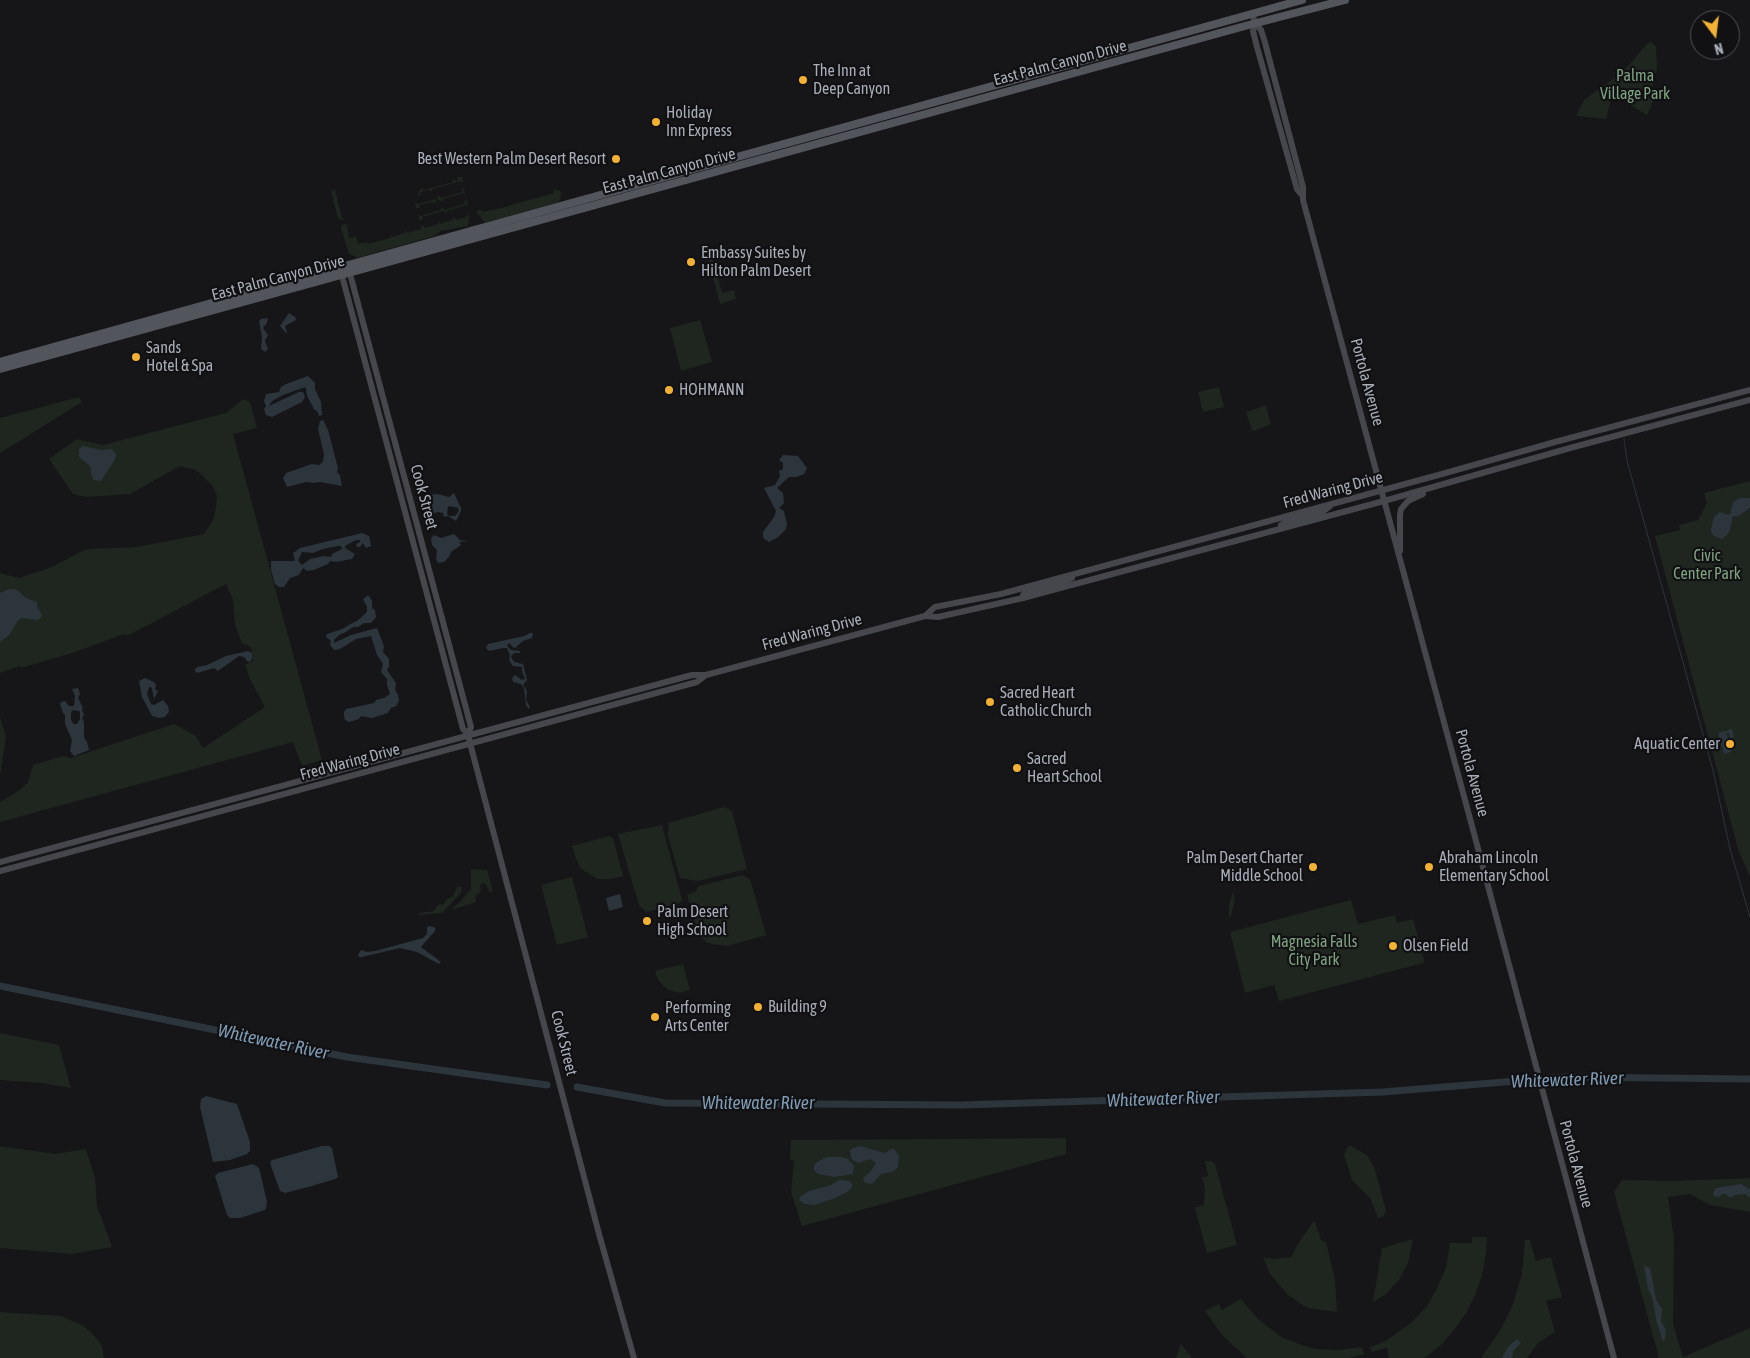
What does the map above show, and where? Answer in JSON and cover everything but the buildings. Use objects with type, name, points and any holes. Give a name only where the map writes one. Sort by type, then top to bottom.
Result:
[{"type":"main road","name":"East Palm Canyon Drive","points":[[0,369],[988,86],[1302,0]]},
{"type":"main road","name":"East Palm Canyon Drive","points":[[0,362],[1346,0]]},
{"type":"main road","name":"Portola Avenue","points":[[1252,13],[1255,23],[1261,30],[1271,65],[1303,187],[1302,195],[1614,1358]]},
{"type":"main road","name":"Portola Avenue","points":[[1255,23],[1253,32],[1257,48],[1296,189],[1302,195]]},
{"type":"main road","points":[[1257,48],[1262,51],[1267,62],[1271,65]]},
{"type":"main road","points":[[1264,68],[1268,72],[1278,94]]},
{"type":"main road","points":[[991,96],[995,90],[1027,79],[1040,72]]},
{"type":"main road","points":[[934,112],[955,101],[982,93],[988,86]]},
{"type":"main road","name":"Cook Street","points":[[345,270],[461,721],[464,730],[468,734],[599,1234],[634,1358]]},
{"type":"main road","name":"Fred Waring Drive","points":[[925,616],[935,607],[996,595],[1077,574],[1750,390]]},
{"type":"main road","name":"Fred Waring Drive","points":[[0,862],[692,675],[706,675],[925,616],[938,617],[1023,598],[1750,400]]},
{"type":"main road","points":[[1400,560],[1400,515],[1403,505],[1443,485]]},
{"type":"main road","points":[[1281,528],[1281,525],[1286,522],[1322,512],[1331,504]]},
{"type":"main road","points":[[1126,570],[1135,563],[1154,558],[1159,551]]},
{"type":"main road","points":[[1023,598],[1024,593],[1063,582],[1077,574]]},
{"type":"main road","name":"Fred Waring Drive","points":[[4,870],[697,682],[706,675]]},
{"type":"main road","points":[[588,712],[593,706],[633,695],[634,690]]},
{"type":"main road","points":[[540,724],[542,720],[564,713],[575,706]]},
{"type":"main road","points":[[356,774],[359,770],[391,760],[414,749]]},
{"type":"main road","points":[[122,838],[123,834],[153,825],[173,815]]},
{"type":"main road","points":[[4,870],[9,864],[47,854],[61,846]]},
{"type":"green space","name":"Palma Village Park","points":[[1651,42],[1656,47],[1657,69],[1653,77],[1652,96],[1655,97],[1647,115],[1612,94],[1606,119],[1576,116],[1584,100],[1616,77]]},
{"type":"green space","points":[[457,177],[462,177],[463,183],[461,181],[432,189],[432,192],[429,190],[420,192],[421,195],[417,196],[421,188],[424,190],[453,182],[453,178],[456,181],[459,180]]},
{"type":"green space","points":[[338,188],[335,190],[342,218],[346,219],[341,220],[338,218],[331,191]]},
{"type":"green space","points":[[463,188],[466,195],[464,193],[443,199],[444,202],[440,200],[435,201],[436,204],[432,202],[419,205],[420,208],[416,208],[415,202],[417,204],[438,199],[438,195],[441,198],[463,192],[461,189]]},
{"type":"green space","points":[[553,189],[560,191],[560,200],[557,203],[488,222],[484,222],[479,215],[486,213],[478,215],[477,211],[480,209],[482,212],[497,209],[554,193]]},
{"type":"green space","points":[[466,200],[469,207],[467,205],[446,211],[447,214],[443,211],[422,217],[423,220],[419,220],[418,214],[420,216],[441,210],[441,207],[444,210],[465,204],[464,201]]},
{"type":"green space","points":[[468,213],[470,217],[460,222],[469,218],[468,226],[441,231],[434,236],[356,258],[349,254],[341,228],[342,225],[347,224],[349,238],[356,236],[358,244],[367,242],[368,244],[390,238],[390,234],[392,237],[405,233],[405,230],[407,233],[421,229],[423,225],[425,228],[438,224],[439,221],[440,224],[453,220],[453,217],[456,220],[467,217]]},
{"type":"green space","points":[[710,246],[711,250],[714,250],[713,253],[716,254],[712,255],[722,293],[734,290],[736,299],[720,304],[705,248]]},
{"type":"green space","points":[[700,320],[712,362],[681,371],[670,328]]},
{"type":"green space","points":[[1219,387],[1224,407],[1203,412],[1198,392]]},
{"type":"green space","points":[[79,397],[82,402],[0,453],[0,418]]},
{"type":"green space","points":[[243,399],[250,402],[257,428],[233,434],[322,760],[302,766],[293,742],[0,822],[0,802],[20,790],[28,782],[33,765],[63,756],[71,758],[174,724],[196,736],[203,748],[265,707],[250,679],[245,665],[253,661],[251,647],[242,643],[235,625],[233,600],[226,584],[127,636],[124,634],[72,653],[0,673],[0,573],[19,578],[52,567],[89,549],[137,547],[204,534],[213,520],[216,508],[217,496],[213,486],[196,470],[180,466],[130,494],[86,497],[73,494],[49,459],[77,439],[103,445],[226,413]]},
{"type":"green space","points":[[1266,406],[1271,424],[1254,431],[1246,412]]},
{"type":"green space","name":"Civic Center Park","points":[[1750,481],[1749,875],[1738,849],[1655,536],[1680,530],[1679,525],[1698,520],[1707,503],[1704,493]]},
{"type":"green space","points":[[0,717],[6,736],[0,777]]},
{"type":"green space","points":[[724,807],[732,811],[747,869],[698,881],[680,878],[667,833],[669,830],[668,823]]},
{"type":"green space","points":[[662,825],[682,900],[680,903],[646,912],[639,905],[618,834]]},
{"type":"green space","points":[[609,836],[613,838],[623,876],[611,879],[597,879],[581,869],[572,846]]},
{"type":"green space","points":[[471,869],[487,870],[493,892],[489,892],[486,884],[482,883],[480,885],[481,892],[475,896],[476,902],[451,910],[471,889]]},
{"type":"green space","points":[[742,875],[750,879],[766,935],[727,946],[706,942],[698,933],[687,895],[695,892],[699,886]]},
{"type":"green space","points":[[572,877],[588,937],[557,945],[541,885]]},
{"type":"green space","points":[[457,887],[462,887],[461,893],[442,913],[419,915],[419,913],[434,911],[438,905],[444,904],[447,899],[453,896]]},
{"type":"green space","points":[[1233,892],[1235,900],[1229,919],[1229,905]]},
{"type":"green space","name":"Magnesia Falls City Park","points":[[1351,900],[1358,924],[1395,915],[1397,923],[1413,919],[1424,960],[1423,963],[1279,1001],[1274,985],[1245,993],[1230,932]]},
{"type":"green space","points":[[683,964],[690,990],[679,993],[667,989],[658,980],[655,971]]},
{"type":"green space","points":[[0,1033],[59,1045],[71,1088],[42,1083],[0,1080]]},
{"type":"green space","points":[[1066,1138],[1066,1154],[802,1226],[791,1192],[794,1161],[790,1160],[791,1140]]},
{"type":"green space","points":[[1349,1145],[1367,1155],[1375,1169],[1386,1211],[1384,1216],[1378,1218],[1370,1198],[1352,1180],[1344,1155]]},
{"type":"green space","points":[[0,1146],[55,1154],[86,1149],[95,1178],[97,1206],[112,1247],[72,1254],[0,1248]]},
{"type":"green space","points":[[1205,1161],[1212,1161],[1215,1164],[1237,1245],[1207,1253],[1195,1208],[1204,1205],[1205,1188],[1202,1177],[1208,1176]]},
{"type":"green space","points":[[1750,1178],[1750,1212],[1710,1205],[1690,1194],[1668,1197],[1674,1239],[1673,1324],[1683,1357],[1750,1328],[1750,1358],[1659,1358],[1614,1192],[1622,1180],[1675,1181]]},
{"type":"green space","points":[[1313,1222],[1315,1222],[1321,1240],[1326,1242],[1335,1280],[1337,1312],[1304,1306],[1288,1295],[1270,1274],[1263,1257],[1273,1259],[1291,1257]]},
{"type":"green space","points":[[1472,1237],[1487,1237],[1482,1275],[1466,1313],[1441,1345],[1425,1358],[1389,1358],[1387,1348],[1372,1352],[1370,1347],[1384,1342],[1411,1323],[1427,1306],[1446,1268],[1450,1243],[1472,1243]]},
{"type":"green space","points":[[1413,1239],[1408,1263],[1399,1280],[1386,1294],[1373,1302],[1382,1248]]},
{"type":"green space","points":[[1525,1240],[1530,1240],[1536,1261],[1551,1257],[1562,1297],[1546,1301],[1555,1332],[1538,1343],[1527,1358],[1481,1358],[1501,1329],[1512,1307],[1522,1274]]},
{"type":"green space","points":[[1241,1299],[1258,1319],[1283,1338],[1316,1349],[1337,1350],[1362,1347],[1364,1354],[1349,1358],[1247,1358],[1223,1336],[1205,1311],[1219,1304],[1222,1310]]},
{"type":"green space","points":[[0,1312],[61,1316],[82,1325],[92,1333],[102,1346],[104,1358],[0,1358]]},
{"type":"green space","points":[[1181,1344],[1188,1353],[1192,1358],[1176,1358]]},
{"type":"shaded area","points":[[289,313],[296,320],[285,326],[286,333],[280,326]]},
{"type":"shaded area","points":[[268,318],[263,328],[268,335],[265,341],[268,349],[265,352],[261,349],[262,337],[259,321]]},
{"type":"shaded area","points":[[308,376],[315,383],[315,389],[321,402],[322,415],[319,416],[318,412],[314,409],[307,396],[305,387],[283,395],[272,401],[269,406],[299,392],[303,392],[305,397],[302,402],[272,417],[266,415],[264,401],[266,394],[279,392],[281,387],[286,384]]},
{"type":"shaded area","points":[[323,420],[328,430],[342,486],[320,482],[306,482],[287,487],[283,478],[286,473],[312,464],[319,465],[323,462],[324,454],[318,429],[320,421]]},
{"type":"shaded area","points":[[83,446],[101,450],[111,449],[116,454],[115,459],[101,481],[94,480],[91,474],[91,467],[79,457],[79,449]]},
{"type":"shaded area","points":[[783,455],[798,456],[807,468],[804,474],[797,477],[789,477],[777,488],[783,493],[784,503],[779,508],[784,511],[787,524],[786,529],[777,538],[769,542],[763,538],[763,532],[776,511],[764,488],[775,485],[780,476],[779,471],[783,469],[783,463],[779,460]]},
{"type":"shaded area","points":[[454,493],[461,508],[456,521],[448,516],[444,517],[443,513],[438,512],[427,516],[423,512],[423,505],[428,495],[437,494],[449,497]],"holes":[[[448,507],[458,508],[459,511],[455,516],[447,514]]]},
{"type":"shaded area","points":[[1740,498],[1750,498],[1750,508],[1738,516],[1733,516],[1729,533],[1722,539],[1716,537],[1712,534],[1711,529],[1714,517],[1720,512],[1728,515],[1731,513],[1734,501]]},
{"type":"shaded area","points":[[362,533],[369,536],[371,546],[366,548],[363,543],[360,547],[357,547],[356,544],[360,540],[356,540],[345,546],[345,548],[355,554],[352,559],[336,562],[330,561],[328,564],[314,570],[307,571],[303,568],[299,575],[290,578],[284,587],[279,587],[275,584],[271,570],[271,561],[295,561],[293,553],[300,548]],"holes":[[[341,546],[342,549],[332,554],[331,557],[324,556],[310,559],[302,565],[298,561],[302,552],[313,553]]]},
{"type":"shaded area","points":[[454,534],[460,540],[468,541],[459,542],[461,545],[451,552],[444,562],[438,563],[436,559],[437,550],[432,545],[431,538],[434,535],[441,538]]},
{"type":"shaded area","points":[[10,589],[17,590],[26,598],[37,602],[42,615],[37,620],[22,618],[18,620],[9,635],[0,642],[0,593]]},
{"type":"shaded area","points":[[367,596],[372,601],[372,608],[375,610],[376,617],[371,623],[364,623],[358,627],[353,627],[339,635],[334,640],[334,643],[351,635],[377,628],[384,646],[383,652],[389,659],[387,670],[396,683],[395,690],[399,701],[388,713],[372,718],[361,716],[359,719],[349,722],[345,720],[344,716],[346,709],[374,703],[376,700],[390,694],[387,679],[381,672],[383,664],[377,655],[371,636],[356,639],[340,649],[334,650],[330,645],[331,641],[326,637],[327,634],[342,629],[358,620],[367,612],[363,599]]},
{"type":"shaded area","points":[[533,633],[532,638],[523,641],[514,648],[509,643],[507,646],[511,650],[520,651],[520,653],[514,653],[511,657],[514,662],[523,664],[527,680],[523,685],[527,691],[526,700],[530,707],[529,709],[526,705],[524,688],[521,684],[513,682],[512,678],[515,675],[522,680],[525,679],[522,667],[513,666],[509,660],[510,656],[507,648],[489,651],[486,648],[488,644]]},
{"type":"shaded area","points":[[248,651],[252,653],[250,662],[244,657],[239,656],[218,671],[214,668],[197,673],[195,671],[198,667],[226,656]]},
{"type":"shaded area","points":[[145,678],[154,682],[156,685],[155,689],[158,691],[154,699],[152,689],[149,687],[147,694],[151,704],[154,705],[163,700],[168,706],[169,712],[165,717],[152,716],[142,697],[139,681]]},
{"type":"shaded area","points":[[78,688],[80,694],[78,698],[83,708],[84,737],[89,750],[74,756],[70,751],[72,740],[65,724],[65,715],[60,704],[65,701],[69,706],[74,706],[75,696],[72,689]],"holes":[[[73,710],[79,711],[80,719],[77,724],[74,724],[71,720],[71,712]]]},
{"type":"shaded area","points":[[1732,729],[1734,737],[1730,738],[1729,733],[1726,733],[1730,744],[1724,746],[1730,746],[1731,752],[1724,754],[1718,733]]},
{"type":"shaded area","points":[[620,894],[623,907],[609,911],[606,898]]},
{"type":"shaded area","points":[[427,927],[435,928],[435,931],[421,947],[441,962],[439,964],[417,952],[400,948],[362,957],[358,955],[361,950],[367,952],[375,951],[423,938],[427,934]]},
{"type":"shaded area","points":[[206,1096],[237,1104],[250,1142],[250,1151],[247,1154],[230,1160],[213,1162],[200,1107],[201,1099]]},
{"type":"shaded area","points":[[322,1146],[332,1148],[338,1177],[285,1193],[280,1191],[270,1162]]},
{"type":"shaded area","points":[[860,1146],[885,1153],[894,1149],[899,1156],[898,1168],[892,1172],[881,1174],[872,1184],[866,1183],[863,1178],[876,1163],[870,1159],[859,1163],[851,1158],[850,1151]]},
{"type":"shaded area","points":[[827,1157],[848,1159],[854,1166],[853,1174],[834,1177],[818,1174],[814,1170],[814,1166],[817,1162]]},
{"type":"shaded area","points":[[253,1164],[259,1168],[267,1202],[266,1208],[265,1210],[240,1218],[230,1218],[227,1215],[215,1176],[218,1173]]},
{"type":"shaded area","points":[[839,1180],[850,1181],[852,1188],[835,1198],[815,1205],[805,1204],[799,1200],[801,1196],[809,1191],[831,1185]]},
{"type":"shaded area","points":[[1741,1184],[1750,1189],[1750,1198],[1745,1194],[1735,1195],[1730,1198],[1726,1194],[1722,1194],[1719,1197],[1714,1196],[1713,1193],[1716,1188]]},
{"type":"shaded area","points":[[1644,1265],[1650,1268],[1656,1299],[1662,1309],[1661,1321],[1666,1330],[1664,1341],[1648,1289]]},
{"type":"shaded area","points":[[1517,1339],[1521,1343],[1513,1351],[1512,1358],[1502,1358],[1508,1347]]},
{"type":"waterway","points":[[1624,439],[1627,461],[1713,770],[1730,849],[1750,917]]},
{"type":"waterway","name":"Whitewater River","points":[[0,986],[347,1057],[547,1085]]},
{"type":"waterway","name":"Whitewater River","points":[[577,1087],[665,1103],[961,1105],[1383,1092],[1565,1077],[1750,1079]]},
{"type":"place","name":"The Inn at Deep Canyon","points":[[803,80]]},
{"type":"place","name":"Holiday Inn Express","points":[[656,122]]},
{"type":"place","name":"Best Western Palm Desert Resort","points":[[616,159]]},
{"type":"place","name":"Embassy Suites by Hilton Palm Desert","points":[[691,262]]},
{"type":"place","name":"Sands Hotel & Spa","points":[[136,357]]},
{"type":"place","name":"HOHMANN","points":[[669,390]]},
{"type":"place","name":"Sacred Heart Catholic Church","points":[[990,702]]},
{"type":"place","name":"Aquatic Center","points":[[1730,744]]},
{"type":"place","name":"Sacred Heart School","points":[[1017,768]]},
{"type":"place","name":"Palm Desert Charter Middle School","points":[[1313,867]]},
{"type":"place","name":"Abraham Lincoln Elementary School","points":[[1429,867]]},
{"type":"place","name":"Palm Desert High School","points":[[647,921]]},
{"type":"place","name":"Olsen Field","points":[[1393,946]]},
{"type":"place","name":"Building 9","points":[[758,1007]]},
{"type":"place","name":"Performing Arts Center","points":[[655,1017]]}]
